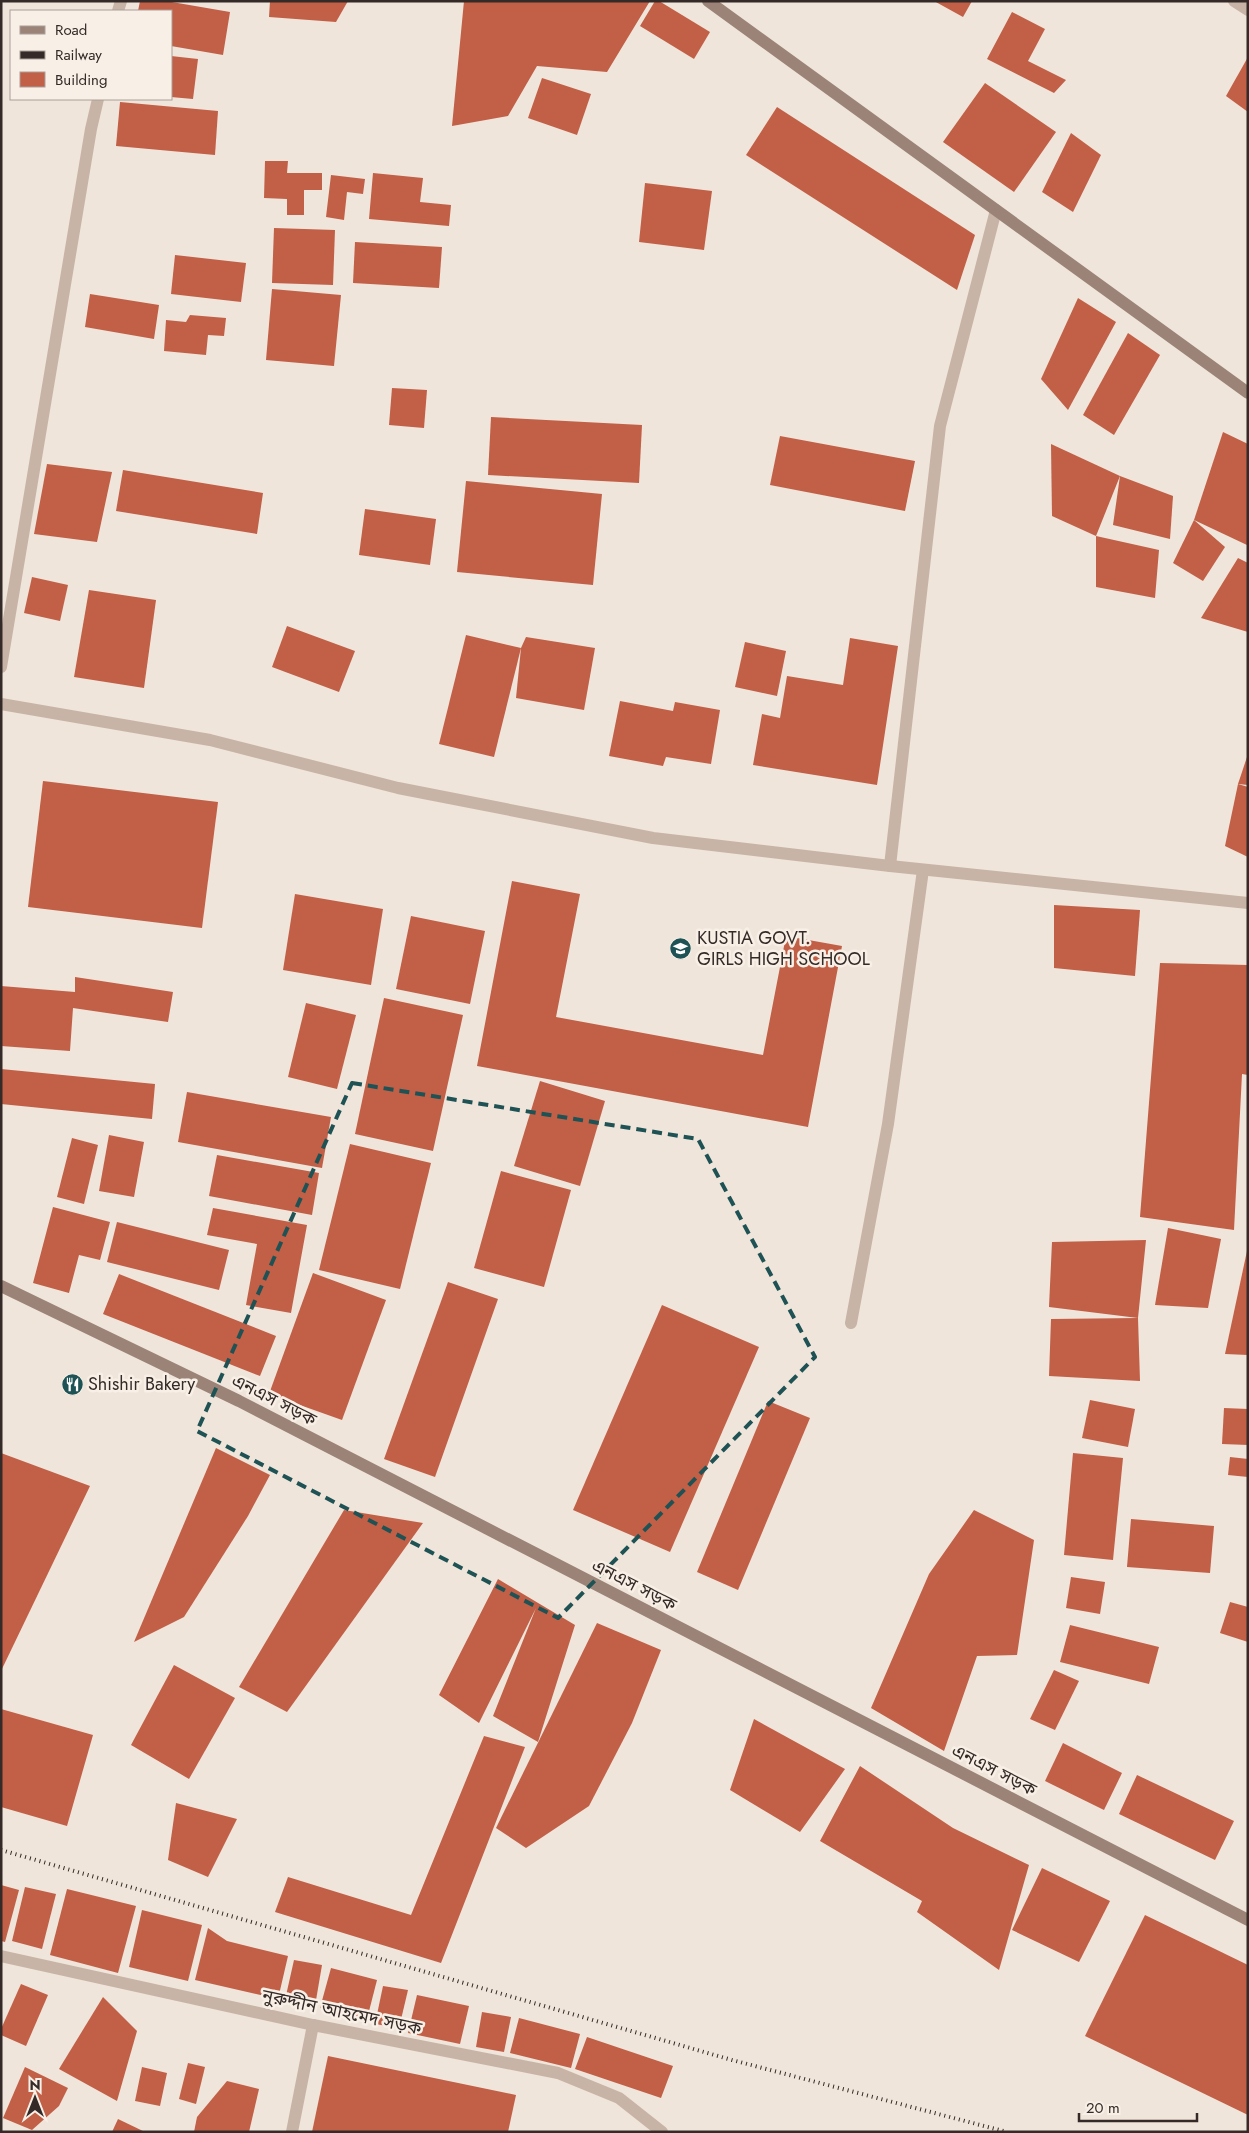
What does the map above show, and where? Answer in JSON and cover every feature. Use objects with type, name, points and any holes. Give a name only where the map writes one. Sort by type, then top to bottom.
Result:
[{"type":"main road","points":[[708,1],[1248,393]]},
{"type":"main road","name":"এনএস সড়ক","points":[[1,1286],[239,1401],[1248,1920]]},
{"type":"street","points":[[1234,1],[1248,10]]},
{"type":"street","points":[[1,668],[91,130],[98,100]]},
{"type":"street","points":[[890,866],[940,426],[996,210]]},
{"type":"street","points":[[1,704],[210,740],[398,788],[653,838],[923,870],[1248,903]]},
{"type":"street","points":[[851,1323],[888,1124],[923,870]]},
{"type":"street","name":"নুরুদ্দীন আহমেদ সড়ক","points":[[1,1956],[313,2024],[558,2073],[619,2098],[662,2132]]},
{"type":"street","points":[[292,2132],[313,2024]]},
{"type":"highlighted area","points":[[352,1083],[698,1139],[815,1357],[558,1618],[197,1431]]},
{"type":"building","points":[[140,1],[166,1],[230,12],[223,55],[172,46],[172,10],[138,10]]},
{"type":"building","points":[[270,1],[348,1],[336,22],[269,17]]},
{"type":"building","points":[[464,1],[650,1],[607,72],[537,66],[508,116],[452,126]]},
{"type":"building","points":[[655,1],[659,1],[710,32],[694,59],[640,26]]},
{"type":"building","points":[[934,1],[972,1],[963,17]]},
{"type":"building","points":[[1012,12],[1045,29],[1028,61],[1066,80],[1054,93],[987,59]]},
{"type":"building","points":[[172,56],[198,59],[193,99],[172,97]]},
{"type":"building","points":[[1248,57],[1248,112],[1226,96]]},
{"type":"building","points":[[542,78],[591,94],[577,135],[528,118]]},
{"type":"building","points":[[985,83],[1056,132],[1014,192],[943,142]]},
{"type":"building","points":[[120,102],[218,111],[215,155],[116,146]]},
{"type":"building","points":[[777,107],[975,235],[957,290],[746,155]]},
{"type":"building","points":[[1071,133],[1101,155],[1073,212],[1042,192]]},
{"type":"building","points":[[265,161],[288,161],[287,173],[322,173],[322,190],[304,190],[304,215],[287,215],[287,199],[264,198]]},
{"type":"building","points":[[373,173],[423,178],[420,202],[451,205],[449,226],[369,219]]},
{"type":"building","points":[[331,175],[365,179],[363,194],[347,192],[344,220],[326,217]]},
{"type":"building","points":[[645,183],[712,191],[704,250],[639,242]]},
{"type":"building","points":[[274,228],[335,230],[333,285],[272,283]]},
{"type":"building","points":[[355,242],[442,247],[439,288],[353,283]]},
{"type":"building","points":[[175,255],[246,263],[241,302],[171,294]]},
{"type":"building","points":[[272,289],[341,295],[334,366],[266,360]]},
{"type":"building","points":[[90,294],[159,305],[154,339],[85,327]]},
{"type":"building","points":[[1078,298],[1116,322],[1068,410],[1041,379]]},
{"type":"building","points":[[190,315],[226,318],[224,336],[208,335],[206,355],[164,351],[166,320],[186,322]]},
{"type":"building","points":[[1128,333],[1160,355],[1114,435],[1083,415]]},
{"type":"building","points":[[392,388],[427,390],[424,428],[389,425]]},
{"type":"building","points":[[491,417],[642,425],[639,483],[488,475]]},
{"type":"building","points":[[1223,432],[1248,444],[1247,545],[1194,520]]},
{"type":"building","points":[[780,436],[915,461],[905,511],[770,485]]},
{"type":"building","points":[[1051,444],[1120,476],[1096,536],[1052,516]]},
{"type":"building","points":[[47,464],[112,472],[97,542],[34,534]]},
{"type":"building","points":[[123,470],[263,493],[257,534],[116,511]]},
{"type":"building","points":[[1120,476],[1173,496],[1170,539],[1113,525]]},
{"type":"building","points":[[466,481],[602,494],[593,585],[457,572]]},
{"type":"building","points":[[365,509],[436,519],[430,565],[359,555]]},
{"type":"building","points":[[1194,520],[1225,547],[1203,581],[1173,563]]},
{"type":"building","points":[[1096,536],[1159,550],[1155,598],[1096,587]]},
{"type":"building","points":[[1238,558],[1248,563],[1248,632],[1201,618]]},
{"type":"building","points":[[32,577],[68,585],[60,621],[24,613]]},
{"type":"building","points":[[89,590],[156,600],[144,688],[74,677]]},
{"type":"building","points":[[287,626],[355,651],[339,692],[272,667]]},
{"type":"building","points":[[466,635],[521,648],[494,757],[439,744]]},
{"type":"building","points":[[526,637],[595,648],[584,710],[516,698],[521,648]]},
{"type":"building","points":[[850,638],[898,646],[877,785],[753,765],[762,714],[780,718],[787,676],[843,685]]},
{"type":"building","points":[[745,642],[786,651],[777,696],[735,687]]},
{"type":"building","points":[[620,701],[673,711],[675,702],[720,710],[711,764],[666,757],[663,766],[609,756]]},
{"type":"building","points":[[1247,757],[1248,785],[1238,784]]},
{"type":"building","points":[[43,781],[218,802],[202,928],[28,907]]},
{"type":"building","points":[[1238,784],[1248,787],[1248,857],[1225,846]]},
{"type":"building","points":[[512,881],[580,894],[556,1017],[763,1055],[786,936],[842,946],[808,1127],[477,1066]]},
{"type":"building","points":[[295,894],[383,909],[371,985],[283,970]]},
{"type":"building","points":[[1054,905],[1140,910],[1135,976],[1054,968]]},
{"type":"building","points":[[411,916],[485,931],[470,1004],[396,989]]},
{"type":"building","points":[[1160,963],[1248,965],[1248,1075],[1242,1074],[1234,1230],[1140,1217]]},
{"type":"building","points":[[75,977],[173,992],[168,1022],[73,1008],[70,1051],[1,1046],[1,986],[75,992]]},
{"type":"building","points":[[384,998],[463,1015],[433,1151],[355,1134]]},
{"type":"building","points":[[306,1003],[356,1015],[337,1089],[288,1077]]},
{"type":"building","points":[[1,1069],[155,1084],[152,1119],[1,1104]]},
{"type":"building","points":[[540,1081],[605,1101],[580,1186],[514,1166]]},
{"type":"building","points":[[187,1092],[331,1117],[322,1168],[178,1142]]},
{"type":"building","points":[[109,1135],[144,1142],[134,1197],[99,1191]]},
{"type":"building","points":[[72,1138],[98,1145],[84,1204],[57,1197]]},
{"type":"building","points":[[350,1144],[431,1163],[400,1289],[319,1270]]},
{"type":"building","points":[[217,1155],[319,1173],[312,1215],[209,1196]]},
{"type":"building","points":[[501,1171],[571,1190],[544,1287],[474,1268]]},
{"type":"building","points":[[53,1207],[110,1222],[100,1260],[79,1255],[69,1293],[33,1283]]},
{"type":"building","points":[[213,1208],[307,1225],[291,1313],[246,1305],[257,1244],[207,1235]]},
{"type":"building","points":[[117,1222],[229,1250],[219,1290],[107,1262]]},
{"type":"building","points":[[1168,1228],[1221,1239],[1208,1308],[1155,1305]]},
{"type":"building","points":[[1146,1240],[1138,1318],[1049,1307],[1052,1242]]},
{"type":"building","points":[[1247,1251],[1248,1355],[1225,1354]]},
{"type":"building","points":[[313,1273],[386,1300],[342,1420],[269,1394]]},
{"type":"building","points":[[119,1274],[276,1336],[260,1376],[103,1314]]},
{"type":"building","points":[[448,1282],[498,1299],[435,1477],[384,1459]]},
{"type":"building","points":[[662,1305],[759,1347],[670,1552],[573,1510]]},
{"type":"building","points":[[1138,1318],[1140,1381],[1049,1376],[1051,1319]]},
{"type":"building","points":[[1090,1400],[1135,1409],[1128,1447],[1082,1438]]},
{"type":"building","points":[[768,1401],[810,1418],[738,1590],[697,1572]]},
{"type":"building","points":[[1224,1408],[1248,1409],[1248,1445],[1222,1444]]},
{"type":"building","points":[[216,1448],[270,1475],[248,1516],[184,1617],[134,1642]]},
{"type":"building","points":[[1,1453],[90,1486],[1,1671]]},
{"type":"building","points":[[1073,1453],[1123,1458],[1113,1560],[1064,1555]]},
{"type":"building","points":[[1230,1457],[1248,1459],[1248,1477],[1228,1475]]},
{"type":"building","points":[[344,1510],[423,1523],[287,1712],[239,1687]]},
{"type":"building","points":[[974,1510],[1034,1540],[1017,1655],[977,1656],[944,1751],[871,1708],[929,1574]]},
{"type":"building","points":[[1131,1519],[1214,1526],[1210,1573],[1127,1567]]},
{"type":"building","points":[[1071,1577],[1105,1582],[1100,1614],[1066,1608]]},
{"type":"building","points":[[498,1579],[575,1625],[538,1742],[493,1716],[536,1608],[479,1723],[439,1695]]},
{"type":"building","points":[[1230,1602],[1248,1607],[1248,1642],[1220,1633]]},
{"type":"building","points":[[597,1623],[661,1650],[632,1723],[589,1806],[526,1848],[496,1828]]},
{"type":"building","points":[[1070,1625],[1159,1647],[1149,1684],[1060,1662]]},
{"type":"building","points":[[174,1665],[235,1698],[189,1779],[131,1745]]},
{"type":"building","points":[[1054,1670],[1079,1681],[1055,1730],[1030,1719]]},
{"type":"building","points":[[1,1709],[93,1735],[67,1826],[1,1807]]},
{"type":"building","points":[[754,1719],[845,1769],[800,1832],[730,1790]]},
{"type":"building","points":[[484,1736],[525,1747],[441,1963],[275,1912],[288,1877],[411,1915]]},
{"type":"building","points":[[1063,1743],[1122,1773],[1104,1810],[1045,1781]]},
{"type":"building","points":[[860,1766],[953,1828],[1029,1865],[999,1970],[917,1912],[922,1901],[820,1841]]},
{"type":"building","points":[[1137,1775],[1234,1821],[1215,1860],[1119,1814]]},
{"type":"building","points":[[176,1803],[237,1819],[208,1877],[168,1860]]},
{"type":"building","points":[[1042,1868],[1110,1901],[1079,1962],[1012,1930]]},
{"type":"building","points":[[1,1885],[19,1890],[5,1942],[1,1941]]},
{"type":"building","points":[[25,1887],[56,1894],[42,1949],[12,1941]]},
{"type":"building","points":[[67,1889],[136,1906],[118,1973],[50,1955]]},
{"type":"building","points":[[142,1910],[202,1925],[188,1981],[129,1967]]},
{"type":"building","points":[[1145,1915],[1248,1965],[1248,2115],[1085,2036]]},
{"type":"building","points":[[208,1928],[227,1941],[288,1956],[278,1999],[195,1980]]},
{"type":"building","points":[[294,1960],[322,1965],[315,2006],[285,2000]]},
{"type":"building","points":[[331,1968],[377,1980],[367,2019],[320,2008]]},
{"type":"building","points":[[21,1984],[48,1995],[26,2046],[1,2035],[1,2029]]},
{"type":"building","points":[[383,1986],[408,1990],[399,2028],[375,2024]]},
{"type":"building","points":[[417,1995],[469,2006],[460,2044],[408,2033]]},
{"type":"building","points":[[103,1997],[137,2031],[117,2101],[59,2069]]},
{"type":"building","points":[[482,2012],[511,2017],[504,2052],[476,2047]]},
{"type":"building","points":[[519,2018],[580,2034],[571,2068],[510,2053]]},
{"type":"building","points":[[587,2037],[673,2066],[661,2098],[575,2069]]},
{"type":"building","points":[[328,2056],[516,2095],[508,2132],[312,2132]]},
{"type":"building","points":[[188,2063],[205,2067],[196,2104],[179,2099]]},
{"type":"building","points":[[25,2067],[68,2088],[59,2106],[32,2130],[3,2118]]},
{"type":"building","points":[[142,2067],[167,2073],[160,2106],[135,2101]]},
{"type":"building","points":[[227,2081],[259,2089],[249,2132],[194,2132],[197,2117]]},
{"type":"building","points":[[118,2119],[145,2132],[112,2132]]},
{"type":"railway","points":[[1,1850],[732,2060],[1007,2132]]},
{"type":"place","name":"KUSTIA GOVT. GIRLS HIGH SCHOOL","points":[[681,948]]},
{"type":"place","name":"Shishir Bakery","points":[[72,1384]]}]
